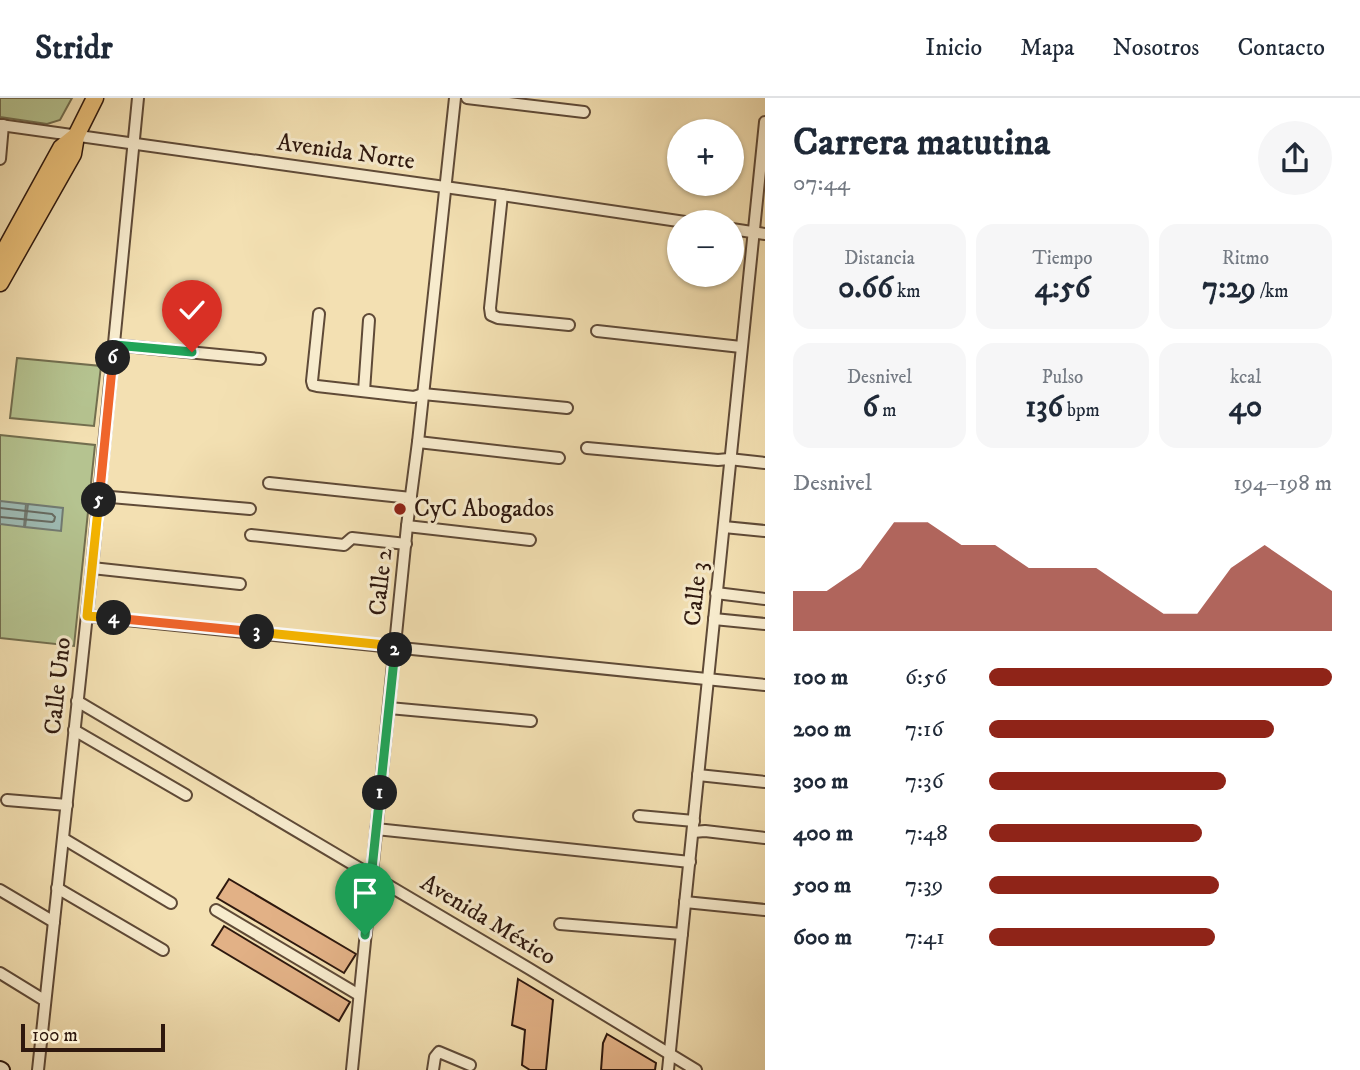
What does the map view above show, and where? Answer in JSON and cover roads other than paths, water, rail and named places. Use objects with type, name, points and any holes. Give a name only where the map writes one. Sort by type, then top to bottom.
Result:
[{"type":"main road","points":[[0,283],[72,155],[76,136],[95,98]]},
{"type":"main road","points":[[0,259],[61,148],[76,136]]},
{"type":"street","name":"Calle Uno","points":[[38,1070],[115,345],[138,98]]},
{"type":"street","name":"Calle 2","points":[[352,1070],[407,526],[455,98]]},
{"type":"street","points":[[467,98],[584,111]]},
{"type":"street","name":"Calle 3","points":[[668,1070],[741,347],[759,233],[765,122]]},
{"type":"street","name":"Avenida Norte","points":[[1,125],[667,219]]},
{"type":"street","points":[[0,159],[1,125]]},
{"type":"street","points":[[502,195],[491,315],[569,325]]},
{"type":"street","points":[[319,314],[313,385],[414,397],[423,394],[567,408]]},
{"type":"street","points":[[364,391],[369,320]]},
{"type":"street","points":[[597,331],[741,347]]},
{"type":"street","points":[[115,345],[260,359]]},
{"type":"street","points":[[418,442],[559,458]]},
{"type":"street","points":[[587,449],[765,463]]},
{"type":"street","points":[[269,483],[411,498]]},
{"type":"street","points":[[99,496],[250,509]]},
{"type":"street","points":[[407,526],[530,540]]},
{"type":"street","points":[[724,527],[765,531]]},
{"type":"street","points":[[251,535],[344,545],[352,538],[406,544]]},
{"type":"street","points":[[92,568],[240,584]]},
{"type":"street","points":[[716,593],[765,599]]},
{"type":"street","points":[[87,616],[765,685]]},
{"type":"street","points":[[714,619],[765,624]]},
{"type":"street","name":"Avenida México","points":[[77,701],[696,1070]]},
{"type":"street","points":[[389,708],[531,721]]},
{"type":"street","points":[[74,730],[186,795]]},
{"type":"street","points":[[698,775],[765,782]]},
{"type":"street","points":[[7,800],[67,805]]},
{"type":"street","points":[[639,816],[705,831],[765,838]]},
{"type":"street","points":[[376,829],[690,862]]},
{"type":"street","points":[[64,839],[172,903]]},
{"type":"street","points":[[57,888],[163,950]]},
{"type":"street","points":[[0,890],[54,922]]},
{"type":"street","points":[[685,902],[765,910]]},
{"type":"street","points":[[216,910],[359,995]]},
{"type":"street","points":[[560,924],[682,934]]},
{"type":"street","points":[[0,973],[44,1000]]},
{"type":"street","points":[[433,1070],[435,1057],[439,1052],[470,1065]]},
{"type":"water","points":[[0,501],[26,504],[24,527],[0,524]]},
{"type":"water","points":[[28,504],[63,508],[61,531],[25,527]]},
{"type":"place","name":"CyC Abogados","points":[[400,509]]}]
